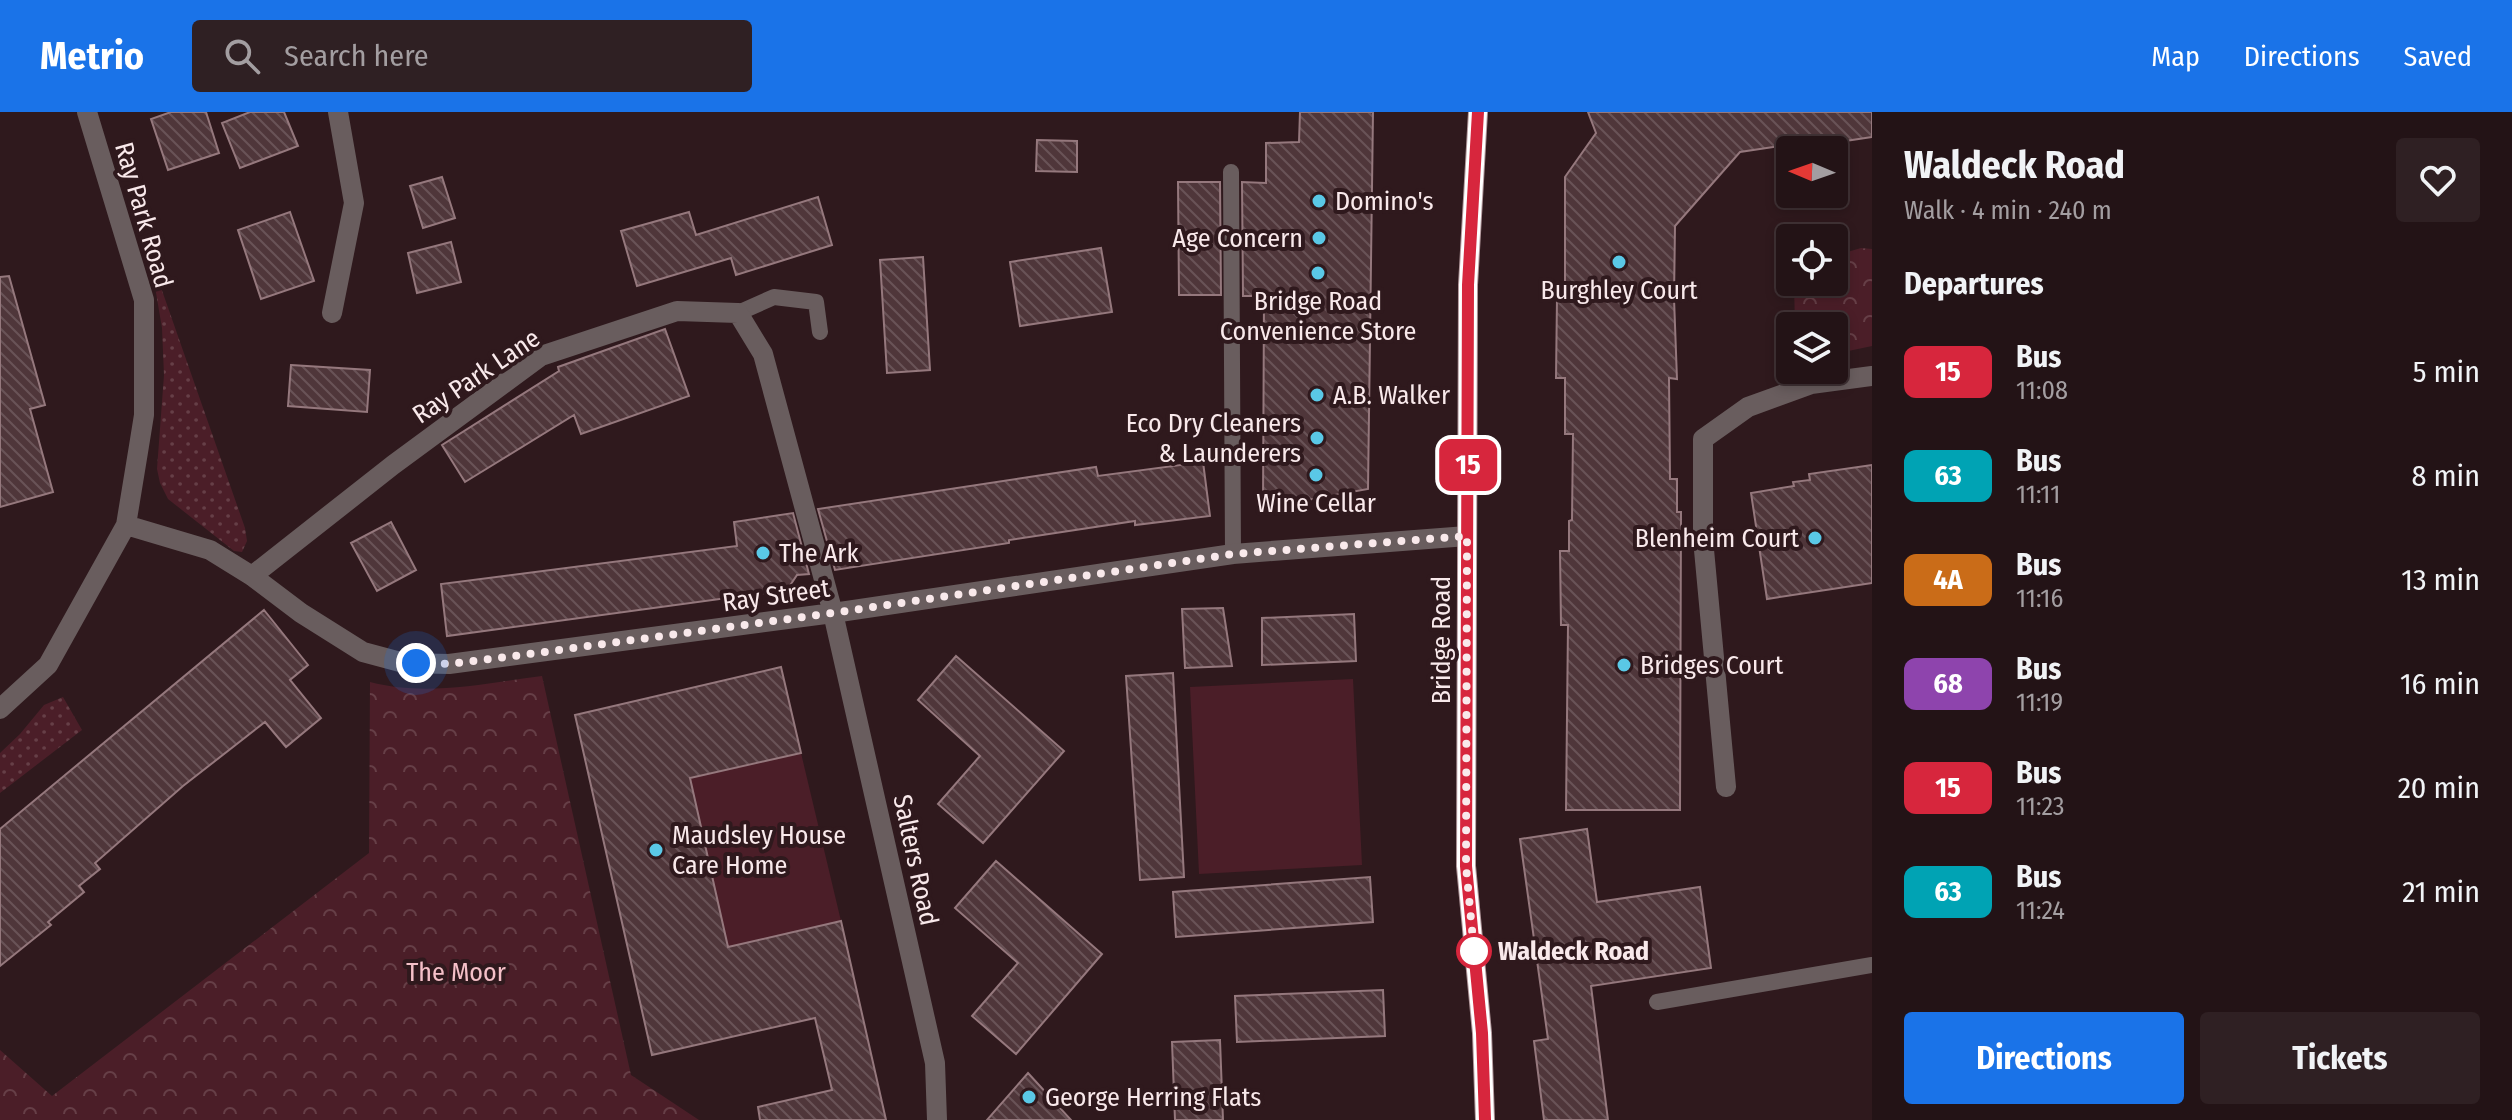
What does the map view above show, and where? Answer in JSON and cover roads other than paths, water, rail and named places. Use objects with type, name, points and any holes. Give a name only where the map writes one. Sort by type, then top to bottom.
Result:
[{"type":"main road","name":"Bridge Road","points":[[1478,112],[1468,285],[1466,866],[1482,1033],[1485,1120]]},
{"type":"street","name":"Ray Park Road","points":[[0,709],[48,665],[126,525],[144,415],[144,300],[87,112]]},
{"type":"street","points":[[332,313],[354,203],[338,112]]},
{"type":"street","name":"Ray Park Lane","points":[[252,576],[393,465],[541,356],[677,311],[738,313]]},
{"type":"street","points":[[738,313],[763,354],[833,613]]},
{"type":"street","points":[[1726,787],[1703,539],[1703,439],[1748,407],[1811,384],[1872,376]]},
{"type":"street","name":"Ray Street","points":[[126,525],[210,550],[352,646],[404,663],[463,663],[1233,554],[1467,536]]},
{"type":"street","name":"Salters Road","points":[[833,613],[935,1063],[937,1120]]},
{"type":"lane","points":[[1231,172],[1233,554]]},
{"type":"lane","points":[[738,313],[774,297],[816,302],[820,332]]},
{"type":"lane","points":[[1657,1002],[1872,965]]},
{"type":"place","name":"Domino's","points":[[1319,201]]},
{"type":"place","name":"Age Concern","points":[[1319,238]]},
{"type":"place","name":"Burghley Court","points":[[1619,262]]},
{"type":"place","name":"Bridge Road Convenience Store","points":[[1318,273]]},
{"type":"place","name":"A.B. Walker","points":[[1317,395]]},
{"type":"place","name":"Eco Dry Cleaners & Launderers","points":[[1317,438]]},
{"type":"place","name":"Wine Cellar","points":[[1316,475]]},
{"type":"place","name":"Blenheim Court","points":[[1815,538]]},
{"type":"place","name":"The Ark","points":[[763,553]]},
{"type":"place","name":"Bridges Court","points":[[1624,665]]},
{"type":"place","name":"Maudsley House Care Home","points":[[656,850]]},
{"type":"place","name":"Waldeck Road","points":[[1474,951]]},
{"type":"place","name":"George Herring Flats","points":[[1029,1097]]},
{"type":"park label","name":"The Moor","points":[[456,972]]}]
